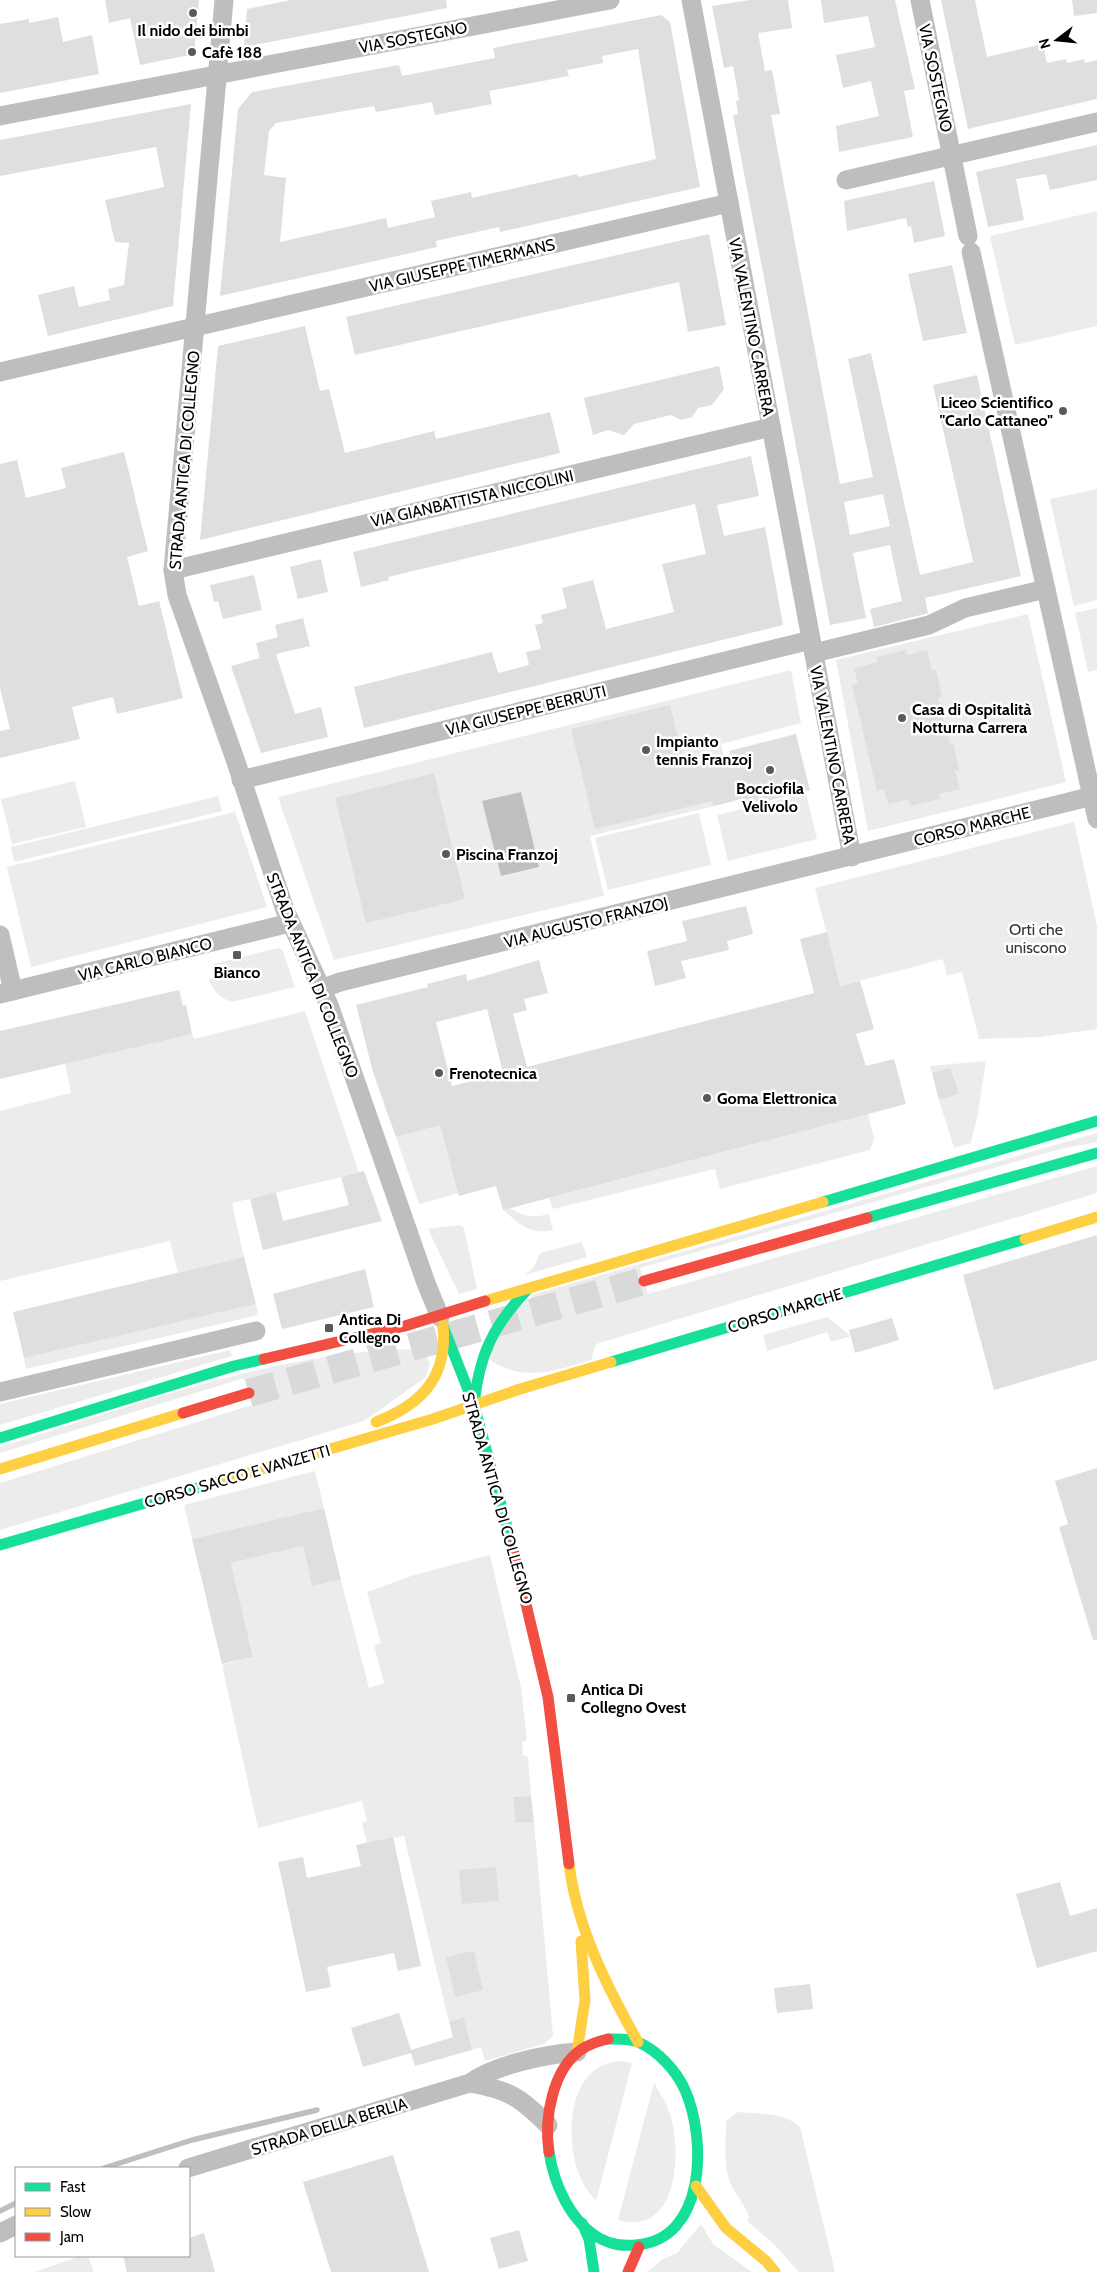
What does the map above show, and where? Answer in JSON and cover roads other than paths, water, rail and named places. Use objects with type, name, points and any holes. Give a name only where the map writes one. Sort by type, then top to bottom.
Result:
[{"type":"main road","points":[[0,1438],[234,1366],[441,1321],[529,1288],[1097,1121]]},
{"type":"main road","points":[[644,1281],[1097,1152]]},
{"type":"main road","name":"CORSO MARCHE","points":[[474,1405],[520,1389],[1097,1216]]},
{"type":"main road","points":[[474,1405],[475,1379],[484,1347],[506,1310],[529,1288]]},
{"type":"main road","points":[[325,1450],[362,1426],[399,1413],[425,1390],[440,1370],[443,1358],[441,1321]]},
{"type":"main road","name":"STRADA ANTICA DI COLLEGNO","points":[[441,1321],[474,1405],[488,1452],[534,1631],[548,1697],[569,1868],[580,1920],[585,2000],[577,2052]]},
{"type":"main road","points":[[0,1469],[248,1393]]},
{"type":"main road","name":"CORSO SACCO E VANZETTI","points":[[0,1545],[474,1405]]},
{"type":"main road","name":"STRADA ANTICA DI COLLEGNO","points":[[580,1920],[606,1985],[638,2042]]},
{"type":"main road","points":[[624,2039],[638,2042],[650,2049],[672,2070],[688,2097],[698,2131],[699,2170],[696,2186],[686,2211],[671,2233],[656,2243],[639,2247],[612,2245],[603,2241],[582,2223],[564,2199],[553,2173],[548,2149],[548,2125],[551,2104],[557,2084],[567,2064],[577,2052],[594,2043],[608,2040],[624,2039]]},
{"type":"main road","points":[[696,2186],[726,2228],[766,2261],[775,2272]]},
{"type":"main road","points":[[582,2223],[589,2239],[594,2272]]},
{"type":"main road","points":[[628,2272],[639,2247]]},
{"type":"street","name":"STRADA ANTICA DI COLLEGNO","points":[[224,0],[173,570],[177,594],[290,924],[329,1005],[429,1293],[441,1321]]},
{"type":"street","name":"VIA SOSTEGNO","points":[[216,75],[610,0]]},
{"type":"street","name":"VIA VALENTINO CARRERA","points":[[691,0],[852,856]]},
{"type":"street","name":"VIA SOSTEGNO","points":[[920,0],[970,244],[1046,590]]},
{"type":"street","points":[[0,116],[216,75]]},
{"type":"street","name":"VIA SOSTEGNO","points":[[846,180],[1097,122]]},
{"type":"street","name":"VIA GIUSEPPE TIMERMANS","points":[[0,372],[729,203]]},
{"type":"street","name":"VIA GIANBATTISTA NICCOLINI","points":[[173,570],[771,427]]},
{"type":"street","points":[[1046,590],[1095,796],[1097,819]]},
{"type":"street","name":"VIA VALENTINO CARRERA","points":[[812,647],[929,625],[965,608],[1046,590]]},
{"type":"street","name":"VIA GIUSEPPE BERRUTI","points":[[241,780],[812,647]]},
{"type":"street","name":"CORSO MARCHE","points":[[852,856],[1095,796]]},
{"type":"street","name":"VIA AUGUSTO FRANZOJ","points":[[321,989],[340,982],[852,856]]},
{"type":"street","name":"VIA CARLO BIANCO","points":[[7,993],[290,924]]},
{"type":"street","points":[[0,935],[7,993]]},
{"type":"street","points":[[0,1392],[256,1331]]},
{"type":"street","name":"STRADA DELLA BERLIA","points":[[190,2167],[470,2083],[480,2076],[551,2054],[577,2052]]},
{"type":"street","name":"STRADA DELLA BERLIA","points":[[470,2083],[506,2091],[531,2108],[548,2125]]},
{"type":"street","points":[[0,2232],[15,2224]]},
{"type":"waterway","points":[[107,2167],[192,2140],[317,2110]]},
{"type":"waterway","points":[[0,2211],[15,2204]]},
{"type":"tunnel","points":[[249,1393],[644,1281]]},
{"type":"place","name":"Il nido dei bimbi","points":[[193,13]]},
{"type":"place","name":"Cafè 188","points":[[192,52]]},
{"type":"place","name":"Liceo Scientifico \"Carlo Cattaneo\"","points":[[1063,411]]},
{"type":"place","name":"Casa di Ospitalità Notturna Carrera","points":[[902,718]]},
{"type":"place","name":"Impianto tennis Franzoj","points":[[646,750]]},
{"type":"place","name":"Bocciofila Velivolo","points":[[770,770]]},
{"type":"place","name":"Piscina Franzoj","points":[[446,854]]},
{"type":"place","name":"Bianco","points":[[237,955]]},
{"type":"place","name":"Frenotecnica","points":[[439,1073]]},
{"type":"place","name":"Goma Elettronica","points":[[707,1098]]},
{"type":"place","name":"Antica Di Collegno","points":[[329,1328]]},
{"type":"place","name":"Antica Di Collegno Ovest","points":[[571,1698]]},
{"type":"park label","name":"Orti che uniscono","points":[[1036,938]]}]
